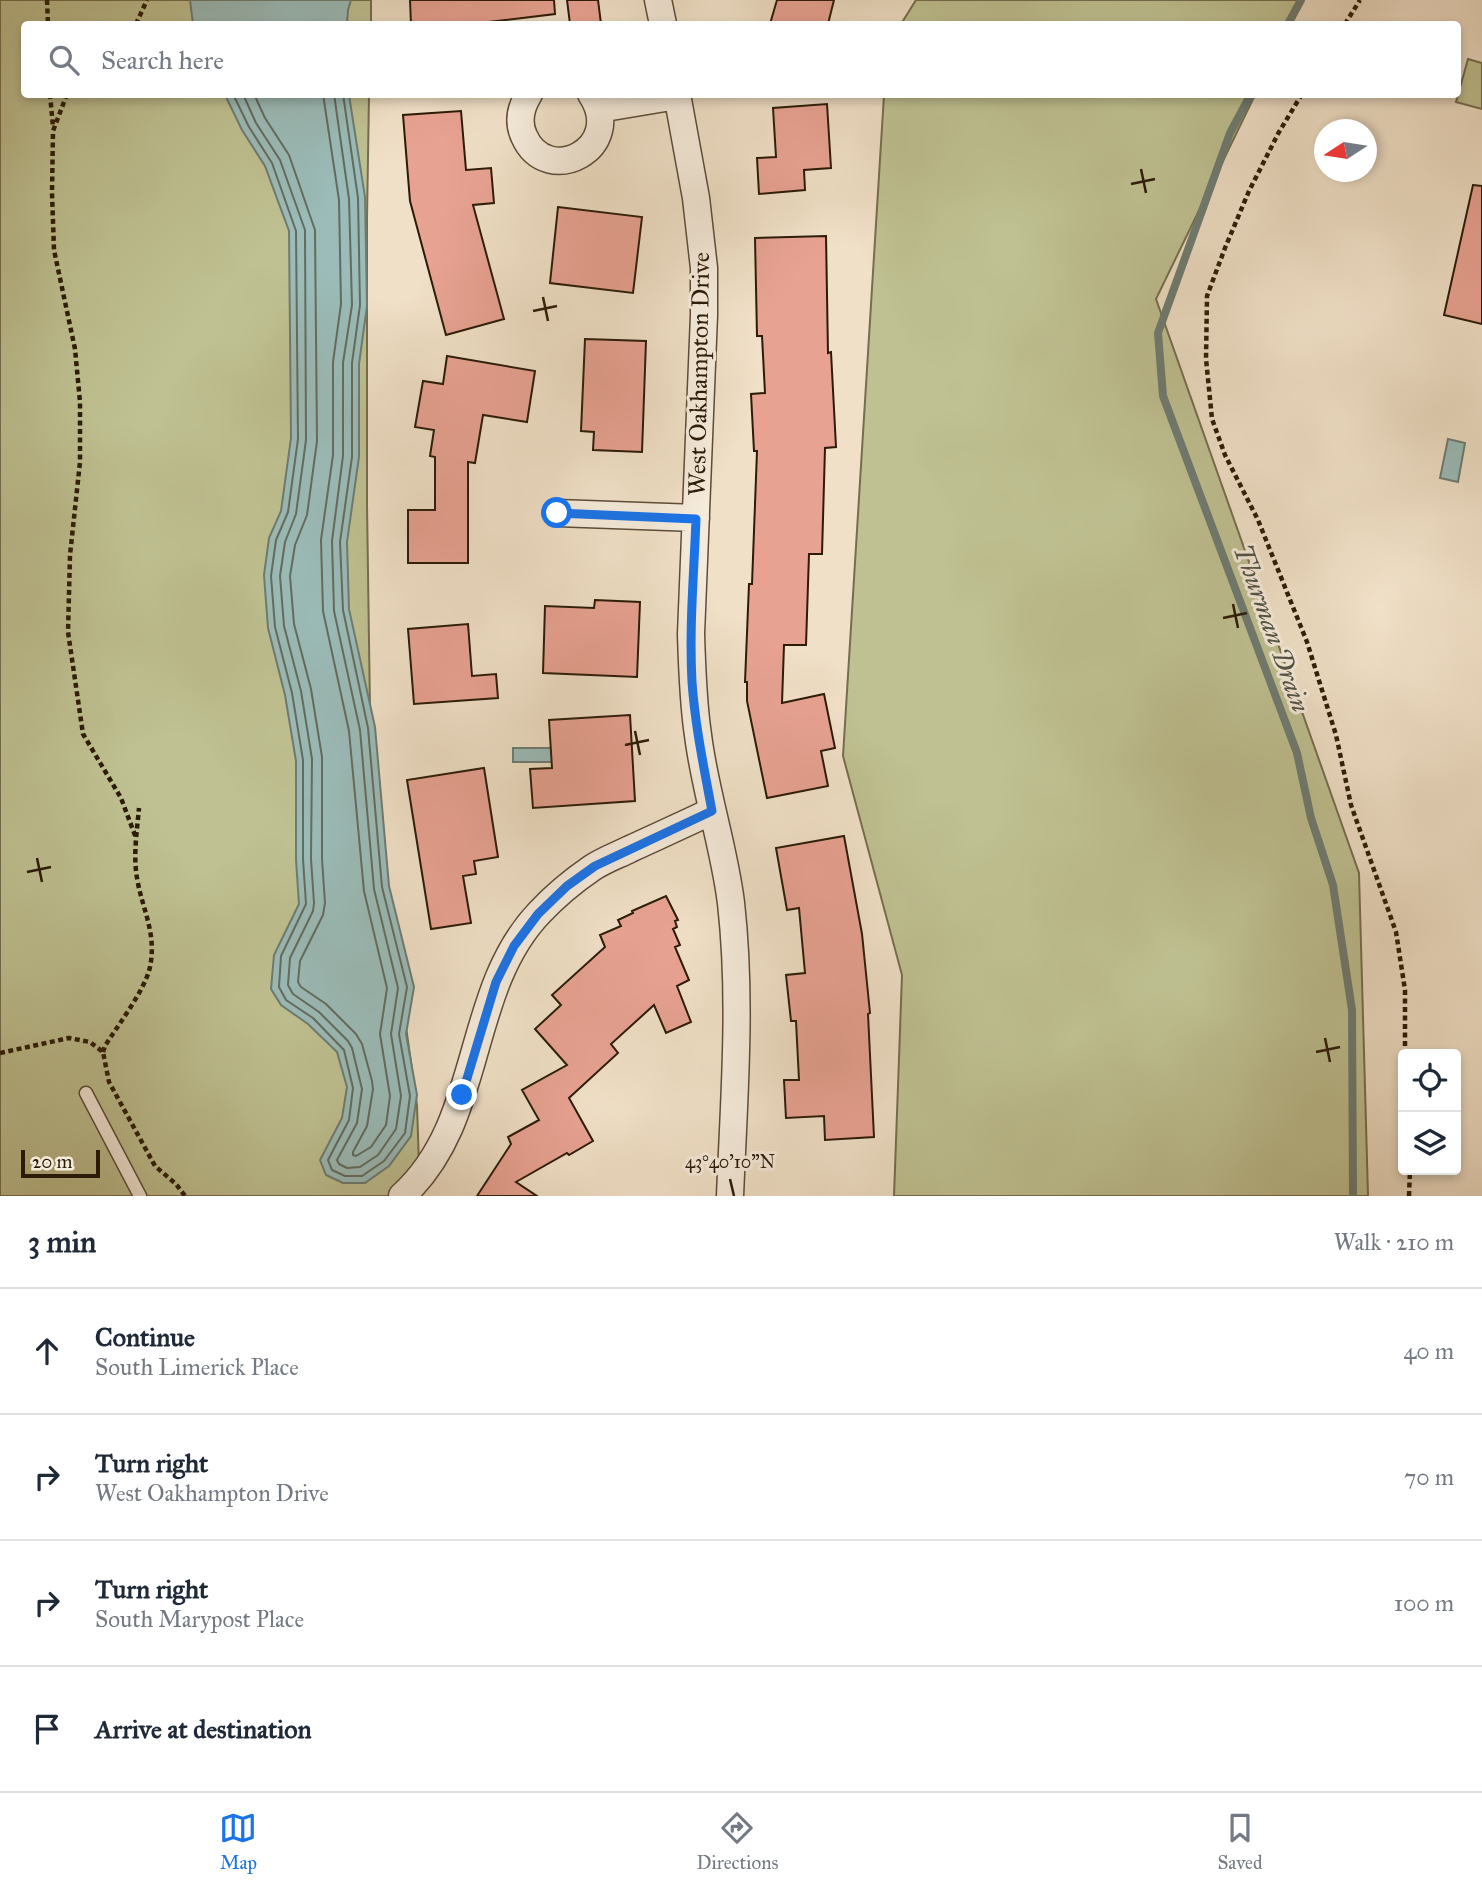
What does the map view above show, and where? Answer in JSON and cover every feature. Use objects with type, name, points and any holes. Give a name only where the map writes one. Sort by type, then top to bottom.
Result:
[{"type":"street","points":[[658,0],[662,21]]},
{"type":"street","name":"West Oakhampton Drive","points":[[527,98],[520,117],[527,143],[535,152],[559,161],[583,154],[599,134],[601,121],[595,102],[642,98]]},
{"type":"street","name":"West Oakhampton Drive","points":[[678,98],[696,198],[704,268],[691,634],[692,682],[698,737],[730,899],[737,964],[730,1196]]},
{"type":"street","points":[[557,513],[696,519]]},
{"type":"street","points":[[402,1196],[430,1164],[449,1130],[496,982],[514,946],[538,914],[567,886],[595,866],[712,811]]},
{"type":"lane","points":[[86,1093],[140,1196]]},
{"type":"path","points":[[47,0],[48,21]]},
{"type":"path","points":[[137,21],[147,0]]},
{"type":"path","points":[[1347,21],[1360,0]]},
{"type":"path","points":[[50,98],[54,250],[75,348],[80,402],[80,461],[70,555],[68,632],[83,734],[121,798],[136,838]]},
{"type":"path","points":[[53,131],[65,98]]},
{"type":"path","points":[[1300,98],[1249,191],[1207,296],[1206,359],[1212,419],[1224,455],[1258,520],[1307,642],[1336,735],[1351,805],[1396,932],[1405,990],[1405,1049]]},
{"type":"path","points":[[103,1052],[150,969],[153,942],[136,874],[139,808]]},
{"type":"path","points":[[1409,1175],[1409,1196]]},
{"type":"green space","points":[[0,0],[371,0],[371,21],[21,21],[21,98],[369,98],[367,504],[371,778],[417,1105],[420,1196],[0,1196]]},
{"type":"green space","points":[[916,0],[1301,0],[1290,21],[903,21]]},
{"type":"green space","points":[[1468,59],[1482,63],[1482,109],[1456,102],[1457,98],[1461,98],[1461,84]]},
{"type":"green space","points":[[884,98],[1254,98],[1156,299],[1359,873],[1368,1196],[894,1196],[902,975],[843,756]]},
{"type":"water","points":[[190,0],[351,0],[347,21],[193,21]]},
{"type":"water","points":[[226,98],[349,98],[365,197],[367,306],[359,364],[359,457],[347,542],[349,609],[375,727],[389,886],[414,987],[406,1034],[417,1095],[411,1136],[389,1166],[365,1183],[343,1183],[326,1175],[320,1160],[342,1118],[347,1087],[337,1052],[308,1024],[281,1005],[271,989],[274,955],[299,904],[296,761],[285,695],[268,628],[264,575],[269,538],[281,511],[291,438],[289,231],[265,166],[242,130]]},
{"type":"water","points":[[1448,439],[1465,443],[1458,482],[1440,478]]},
{"type":"water","points":[[513,748],[555,748],[555,762],[513,762]]},
{"type":"building","points":[[410,0],[554,0],[555,14],[497,21],[411,21]]},
{"type":"building","points":[[567,0],[598,0],[601,21],[570,21]]},
{"type":"building","points":[[777,0],[834,0],[829,21],[771,21]]},
{"type":"building","points":[[827,104],[831,168],[804,170],[805,190],[759,194],[757,158],[776,157],[773,108]]},
{"type":"building","points":[[461,111],[466,170],[491,168],[494,203],[473,205],[504,319],[446,335],[410,201],[403,115]]},
{"type":"building","points":[[1473,185],[1482,186],[1482,324],[1444,315]]},
{"type":"building","points":[[558,207],[642,217],[633,293],[550,283]]},
{"type":"building","points":[[826,236],[828,353],[831,352],[836,447],[825,448],[822,554],[809,554],[806,645],[784,645],[782,703],[824,694],[835,748],[821,751],[828,786],[767,798],[745,682],[757,451],[754,451],[751,394],[765,393],[762,336],[757,336],[755,238]]},
{"type":"building","points":[[585,339],[646,341],[642,452],[593,450],[594,432],[581,431]]},
{"type":"building","points":[[447,356],[535,371],[527,422],[483,415],[475,463],[468,462],[468,563],[408,563],[408,510],[435,510],[435,457],[430,456],[434,430],[415,427],[423,381],[443,384]]},
{"type":"building","points":[[595,600],[640,602],[637,677],[543,673],[545,606],[594,608]]},
{"type":"building","points":[[468,624],[472,676],[496,674],[498,698],[414,704],[408,629]]},
{"type":"building","points":[[630,715],[635,801],[533,808],[530,769],[552,768],[549,720]]},
{"type":"building","points":[[484,768],[498,857],[474,861],[476,874],[463,876],[471,923],[431,929],[407,780]]},
{"type":"building","points":[[844,836],[862,934],[870,1013],[874,1137],[825,1140],[824,1116],[786,1118],[784,1080],[799,1080],[796,1021],[791,1021],[786,975],[805,973],[799,908],[787,910],[776,848]]},
{"type":"building","points":[[666,896],[678,920],[675,921],[677,927],[673,929],[680,945],[675,947],[689,980],[677,986],[691,1022],[666,1033],[654,1005],[611,1044],[618,1053],[569,1098],[593,1141],[516,1182],[537,1196],[477,1196],[511,1144],[508,1137],[539,1120],[522,1090],[567,1065],[535,1029],[561,1005],[552,995],[605,947],[600,935],[621,926],[618,920],[633,913],[632,911]]},
{"type":"waterway","name":"Thurman Drain","points":[[1290,21],[1301,0]]},
{"type":"waterway","name":"Thurman Drain","points":[[1249,98],[1230,133],[1158,333],[1163,396],[1297,753],[1311,818],[1333,885],[1352,1010],[1353,1196]]},
{"type":"route","points":[[462,1095],[496,982],[514,946],[538,914],[567,886],[595,866],[712,811],[698,737],[692,682],[691,634],[696,519],[557,513]]}]
